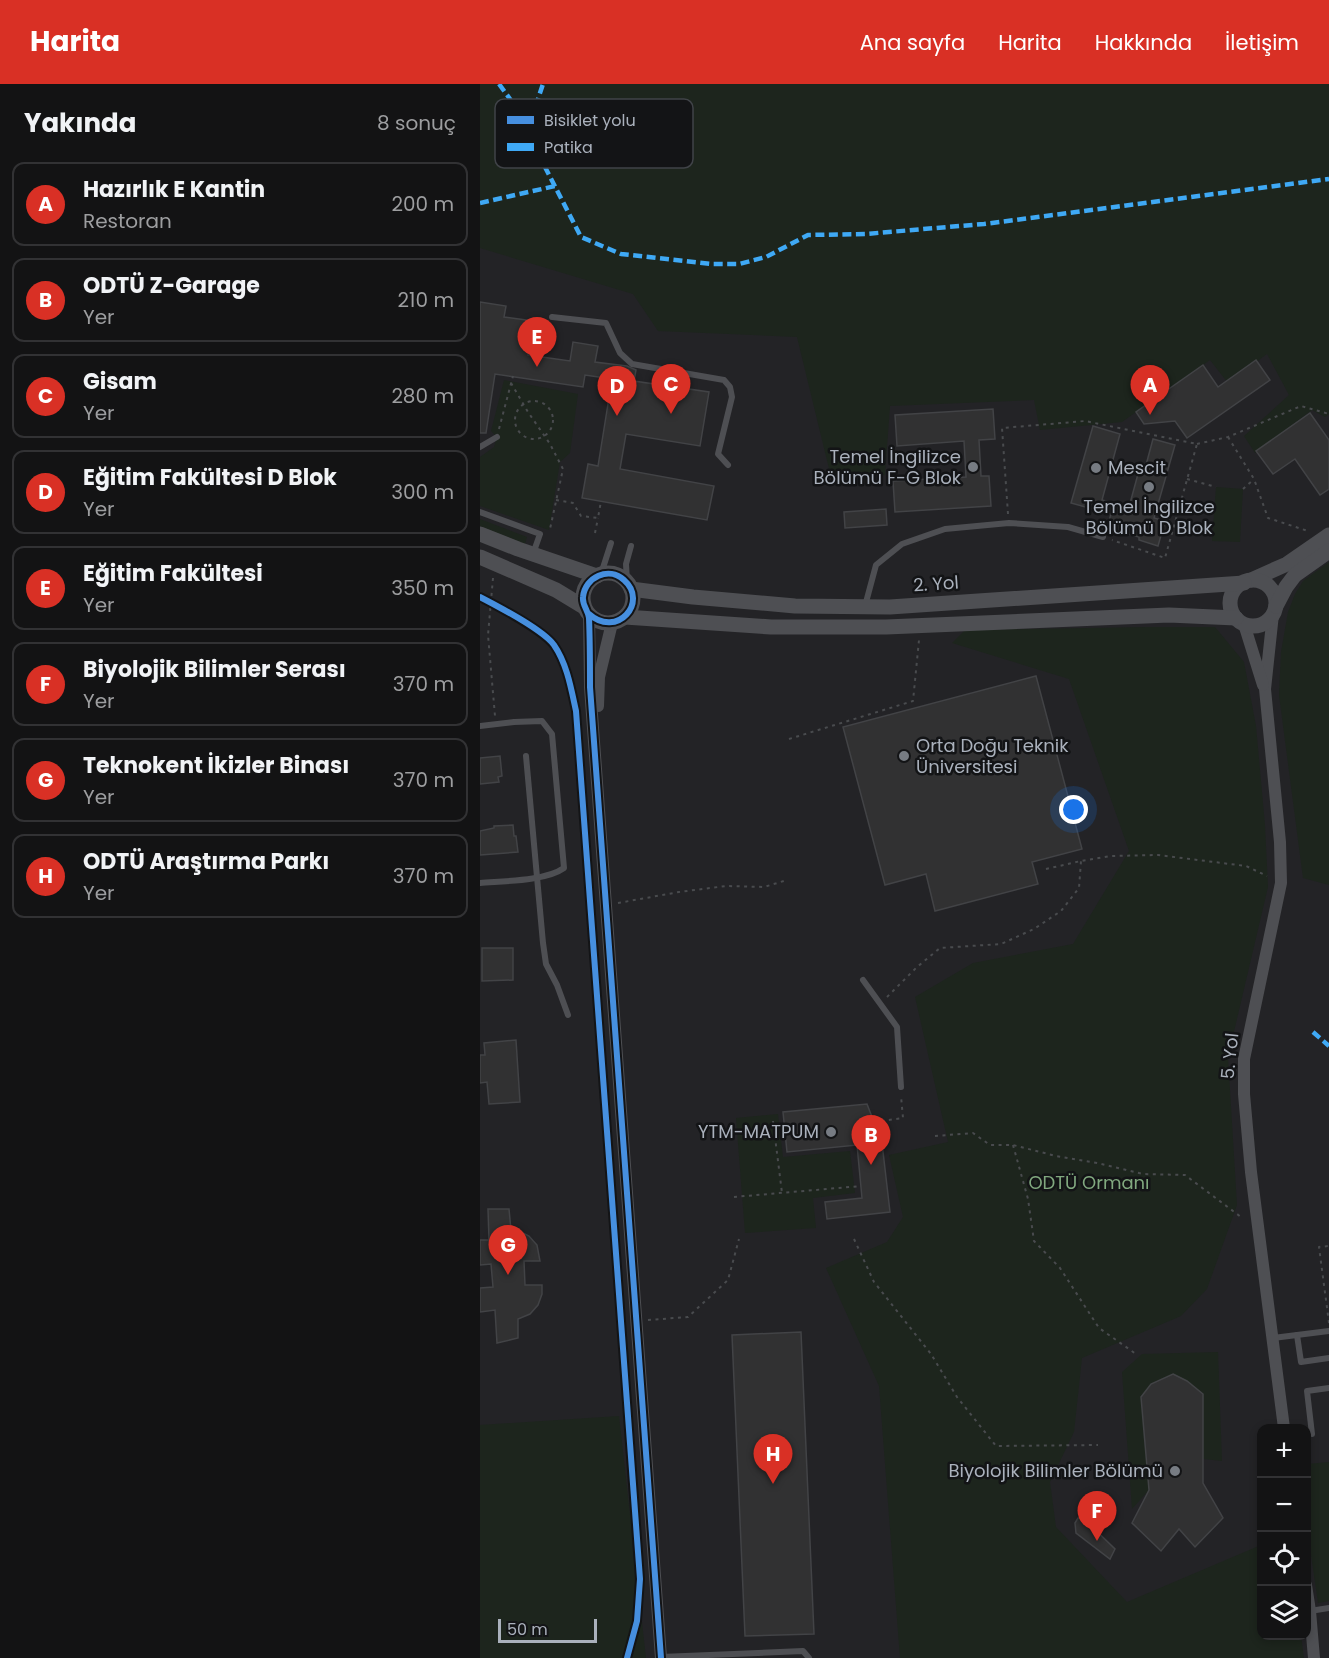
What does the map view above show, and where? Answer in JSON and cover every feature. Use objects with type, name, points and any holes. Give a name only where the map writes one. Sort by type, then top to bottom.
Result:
[{"type":"street","name":"2. Yol","points":[[480,534],[599,575],[613,574],[629,585],[693,597],[795,606],[865,607],[1247,581],[1287,564],[1328,541]]},
{"type":"street","points":[[487,560],[556,590],[602,623],[618,620],[771,627],[921,626],[1168,615],[1240,621],[1257,626],[1269,620],[1286,587],[1328,541]]},
{"type":"street","points":[[599,575],[586,586],[583,600],[586,611],[661,1657]]},
{"type":"street","points":[[1240,621],[1232,612],[1231,598],[1238,586],[1247,581],[1258,581],[1270,587],[1276,599],[1275,610]]},
{"type":"street","points":[[596,761],[599,677],[618,620],[630,611],[633,596],[629,585]]},
{"type":"street","name":"5. Yol","points":[[1264,689],[1275,610]]},
{"type":"street","name":"5. Yol","points":[[1240,621],[1264,689],[1280,842],[1281,883],[1244,1059],[1244,1094],[1251,1172],[1283,1424]]},
{"type":"street","points":[[1311,1623],[1314,1658]]},
{"type":"lane","points":[[552,317],[606,323],[620,353],[632,364],[724,381],[730,387],[732,397],[718,453],[728,465]]},
{"type":"lane","points":[[480,447],[497,437]]},
{"type":"lane","points":[[480,512],[540,534],[533,554]]},
{"type":"lane","points":[[865,607],[876,565],[902,544],[945,529],[1009,523],[1068,526],[1103,537]]},
{"type":"lane","points":[[599,575],[611,543]]},
{"type":"lane","points":[[629,585],[626,564],[631,546]]},
{"type":"lane","points":[[480,726],[543,721],[552,734],[564,868],[557,873],[537,878],[480,883]]},
{"type":"lane","points":[[526,756],[546,964],[568,1015]]},
{"type":"lane","points":[[863,980],[897,1027],[901,1088]]},
{"type":"lane","points":[[1272,1338],[1329,1331]]},
{"type":"lane","points":[[1297,1335],[1301,1362],[1329,1358]]},
{"type":"lane","points":[[1312,1434],[1307,1391],[1329,1388]]},
{"type":"lane","points":[[1311,1611],[1329,1608]]},
{"type":"lane","points":[[661,1657],[803,1651],[809,1658]]},
{"type":"path","points":[[497,437],[513,376]]},
{"type":"path","points":[[511,383],[563,469],[549,530],[540,534]]},
{"type":"path","points":[[529,401],[544,403],[551,410],[552,425],[545,437],[530,440],[517,429],[516,415],[523,405],[529,401]]},
{"type":"path","points":[[1009,523],[1002,428],[1086,421],[1197,444],[1228,437],[1301,406],[1329,414]]},
{"type":"path","points":[[1228,437],[1254,479],[1268,518],[1328,541]]},
{"type":"path","points":[[1103,537],[1165,558],[1197,444]]},
{"type":"path","points":[[1187,479],[1216,487]]},
{"type":"path","points":[[1243,489],[1254,479]]},
{"type":"path","points":[[556,500],[573,503],[581,516],[598,518]]},
{"type":"path","points":[[595,533],[601,501]]},
{"type":"path","points":[[487,560],[488,635],[496,724]]},
{"type":"path","points":[[488,601],[501,609]]},
{"type":"path","points":[[789,739],[913,701],[921,626]]},
{"type":"path","points":[[1046,869],[1111,856],[1158,855],[1246,866],[1281,883]]},
{"type":"path","points":[[880,1004],[916,967],[940,948],[1001,944],[1034,929],[1061,911],[1079,888],[1081,861]]},
{"type":"path","points":[[606,905],[726,886],[764,887],[787,880]]},
{"type":"path","points":[[874,1122],[903,1118],[901,1088]]},
{"type":"path","points":[[773,1121],[782,1193]]},
{"type":"path","points":[[935,1136],[973,1133],[990,1145],[1013,1145],[1143,1174],[1185,1175],[1241,1217]]},
{"type":"path","points":[[1013,1145],[1028,1199],[1034,1241],[1060,1268],[1099,1328],[1136,1354]]},
{"type":"path","points":[[734,1197],[861,1186]]},
{"type":"path","points":[[637,1321],[688,1317],[729,1280],[739,1239]]},
{"type":"path","points":[[854,1239],[874,1282],[931,1354],[957,1397],[996,1446],[1098,1445]]},
{"type":"path","points":[[1329,1246],[1318,1247],[1329,1324]]},
{"type":"shaded area","name":"Orta Doğu Teknik Üniversitesi","points":[[480,84],[1329,84],[1329,1658],[480,1658]]},
{"type":"green space","points":[[480,84],[1329,84],[1329,414],[1325,417],[1312,410],[1255,453],[1244,436],[1289,395],[1267,354],[1228,383],[1210,360],[1122,422],[1040,430],[1034,400],[890,406],[885,475],[831,477],[797,337],[658,331],[633,294],[480,248]]},
{"type":"green space","points":[[504,380],[578,394],[570,453],[560,462],[549,530],[480,506],[480,457],[494,447],[497,437],[491,431]]},
{"type":"green space","points":[[1216,487],[1243,489],[1240,542],[1212,541]]},
{"type":"green space","points":[[480,519],[527,537],[525,544],[480,526]]},
{"type":"green space","points":[[1329,562],[1329,885],[1303,878],[1279,695],[1281,652],[1288,612],[1303,581]]},
{"type":"green space","name":"ODTÜ Ormanı","points":[[1215,627],[1244,662],[1256,726],[1268,887],[1228,1057],[1237,1205],[1207,1289],[1181,1316],[1082,1358],[1074,1432],[1050,1482],[1056,1527],[1127,1602],[1257,1547],[1257,1640],[1302,1640],[1304,1658],[900,1658],[879,1386],[826,1268],[887,1242],[903,1217],[889,1155],[948,1142],[915,997],[973,963],[1073,944],[1129,851],[1069,679],[952,643],[965,630]]},
{"type":"green space","points":[[778,1114],[783,1157],[850,1151],[855,1193],[813,1198],[816,1228],[745,1233],[736,1118]]},
{"type":"green space","points":[[1218,1352],[1222,1461],[1203,1459],[1202,1394],[1187,1381],[1173,1374],[1152,1384],[1141,1397],[1149,1490],[1132,1509],[1122,1372],[1142,1354]]},
{"type":"green space","points":[[619,1416],[646,1658],[480,1658],[480,1425]]},
{"type":"green space","points":[[1329,1462],[1329,1601],[1318,1603],[1311,1555],[1311,1464]]},
{"type":"building","points":[[480,302],[506,306],[504,317],[533,321],[528,355],[570,361],[573,342],[598,346],[595,362],[627,366],[636,370],[634,381],[709,392],[700,446],[626,434],[620,469],[714,486],[707,520],[582,498],[588,464],[598,466],[612,379],[585,375],[583,387],[495,374],[486,433],[480,433]]},
{"type":"building","points":[[1256,360],[1270,380],[1187,438],[1175,421],[1144,424],[1136,412],[1203,365],[1218,387]]},
{"type":"building","name":"Temel İngilizce Bölümü F-G Blok","points":[[993,409],[995,439],[979,440],[981,476],[989,476],[991,506],[895,512],[893,481],[966,477],[964,441],[897,446],[895,415]]},
{"type":"building","points":[[1310,413],[1329,440],[1329,489],[1320,495],[1295,459],[1273,474],[1256,451]]},
{"type":"building","points":[[1093,426],[1120,434],[1102,500],[1129,507],[1141,463],[1146,465],[1153,439],[1175,445],[1154,518],[1165,521],[1158,546],[1139,540],[1139,537],[1107,528],[1111,514],[1071,503]]},
{"type":"building","points":[[886,509],[887,525],[845,528],[844,512]]},
{"type":"building","points":[[1036,676],[1082,849],[1032,862],[1038,884],[935,911],[926,874],[885,885],[843,727]]},
{"type":"building","points":[[500,756],[502,776],[498,777],[499,782],[480,784],[480,758]]},
{"type":"building","points":[[513,825],[518,852],[480,855],[480,831],[494,828],[494,826]]},
{"type":"building","points":[[482,948],[513,948],[513,980],[482,981]]},
{"type":"building","points":[[516,1040],[520,1102],[489,1104],[487,1082],[480,1083],[480,1055],[485,1055],[484,1043]]},
{"type":"building","points":[[867,1104],[882,1143],[890,1212],[827,1219],[825,1202],[862,1198],[857,1145],[787,1152],[783,1112]]},
{"type":"building","points":[[488,1209],[509,1209],[511,1230],[529,1236],[537,1245],[540,1261],[524,1261],[525,1285],[542,1285],[538,1305],[530,1314],[518,1319],[518,1338],[497,1343],[495,1310],[480,1312],[480,1288],[493,1287],[491,1264],[480,1265],[480,1240],[489,1240]]},
{"type":"building","points":[[801,1332],[814,1634],[745,1636],[732,1335]]},
{"type":"building","name":"Biyolojik Bilimler Bölümü","points":[[1173,1374],[1187,1381],[1203,1394],[1203,1483],[1223,1518],[1195,1547],[1179,1529],[1161,1551],[1132,1523],[1149,1490],[1141,1397],[1151,1384]]},
{"type":"building","points":[[1078,1518],[1083,1518],[1115,1549],[1110,1559],[1076,1533],[1075,1523]]},
{"type":"marked path","points":[[499,84],[510,99]]},
{"type":"marked path","points":[[538,99],[543,84]]},
{"type":"marked path","points":[[546,168],[581,237],[621,254],[711,264],[739,264],[766,257],[808,235],[865,234],[984,224],[1329,179]]},
{"type":"marked path","points":[[480,203],[555,186]]},
{"type":"marked path","points":[[1313,1032],[1329,1046]]},
{"type":"cycle path","points":[[589,614],[600,621],[619,620],[631,607],[633,598],[631,589],[618,576],[605,574],[588,584],[583,600],[589,618],[590,687],[661,1658]]},
{"type":"cycle path","points":[[480,597],[530,625],[554,645],[565,668],[576,711],[640,1579],[637,1621],[627,1658]]},
{"type":"place","name":"Eğitim Fakültesi","points":[[537,367]]},
{"type":"place","name":"Gisam","points":[[671,414]]},
{"type":"place","name":"Hazırlık E Kantin","points":[[1150,415]]},
{"type":"place","name":"Eğitim Fakültesi D Blok","points":[[617,416]]},
{"type":"place","name":"Temel İngilizce Bölümü F-G Blok","points":[[973,467]]},
{"type":"place","name":"Mescit","points":[[1096,468]]},
{"type":"place","name":"Temel İngilizce Bölümü D Blok","points":[[1149,487]]},
{"type":"place","name":"Orta Doğu Teknik Üniversitesi","points":[[904,756]]},
{"type":"place","name":"YTM-MATPUM","points":[[831,1132]]},
{"type":"place","name":"ODTÜ Z-Garage","points":[[871,1165]]},
{"type":"place","name":"Teknokent İkizler Binası","points":[[508,1275]]},
{"type":"place","name":"Biyolojik Bilimler Bölümü","points":[[1175,1471]]},
{"type":"place","name":"ODTÜ Araştırma Parkı","points":[[773,1484]]},
{"type":"place","name":"Biyolojik Bilimler Serası","points":[[1097,1541]]}]
